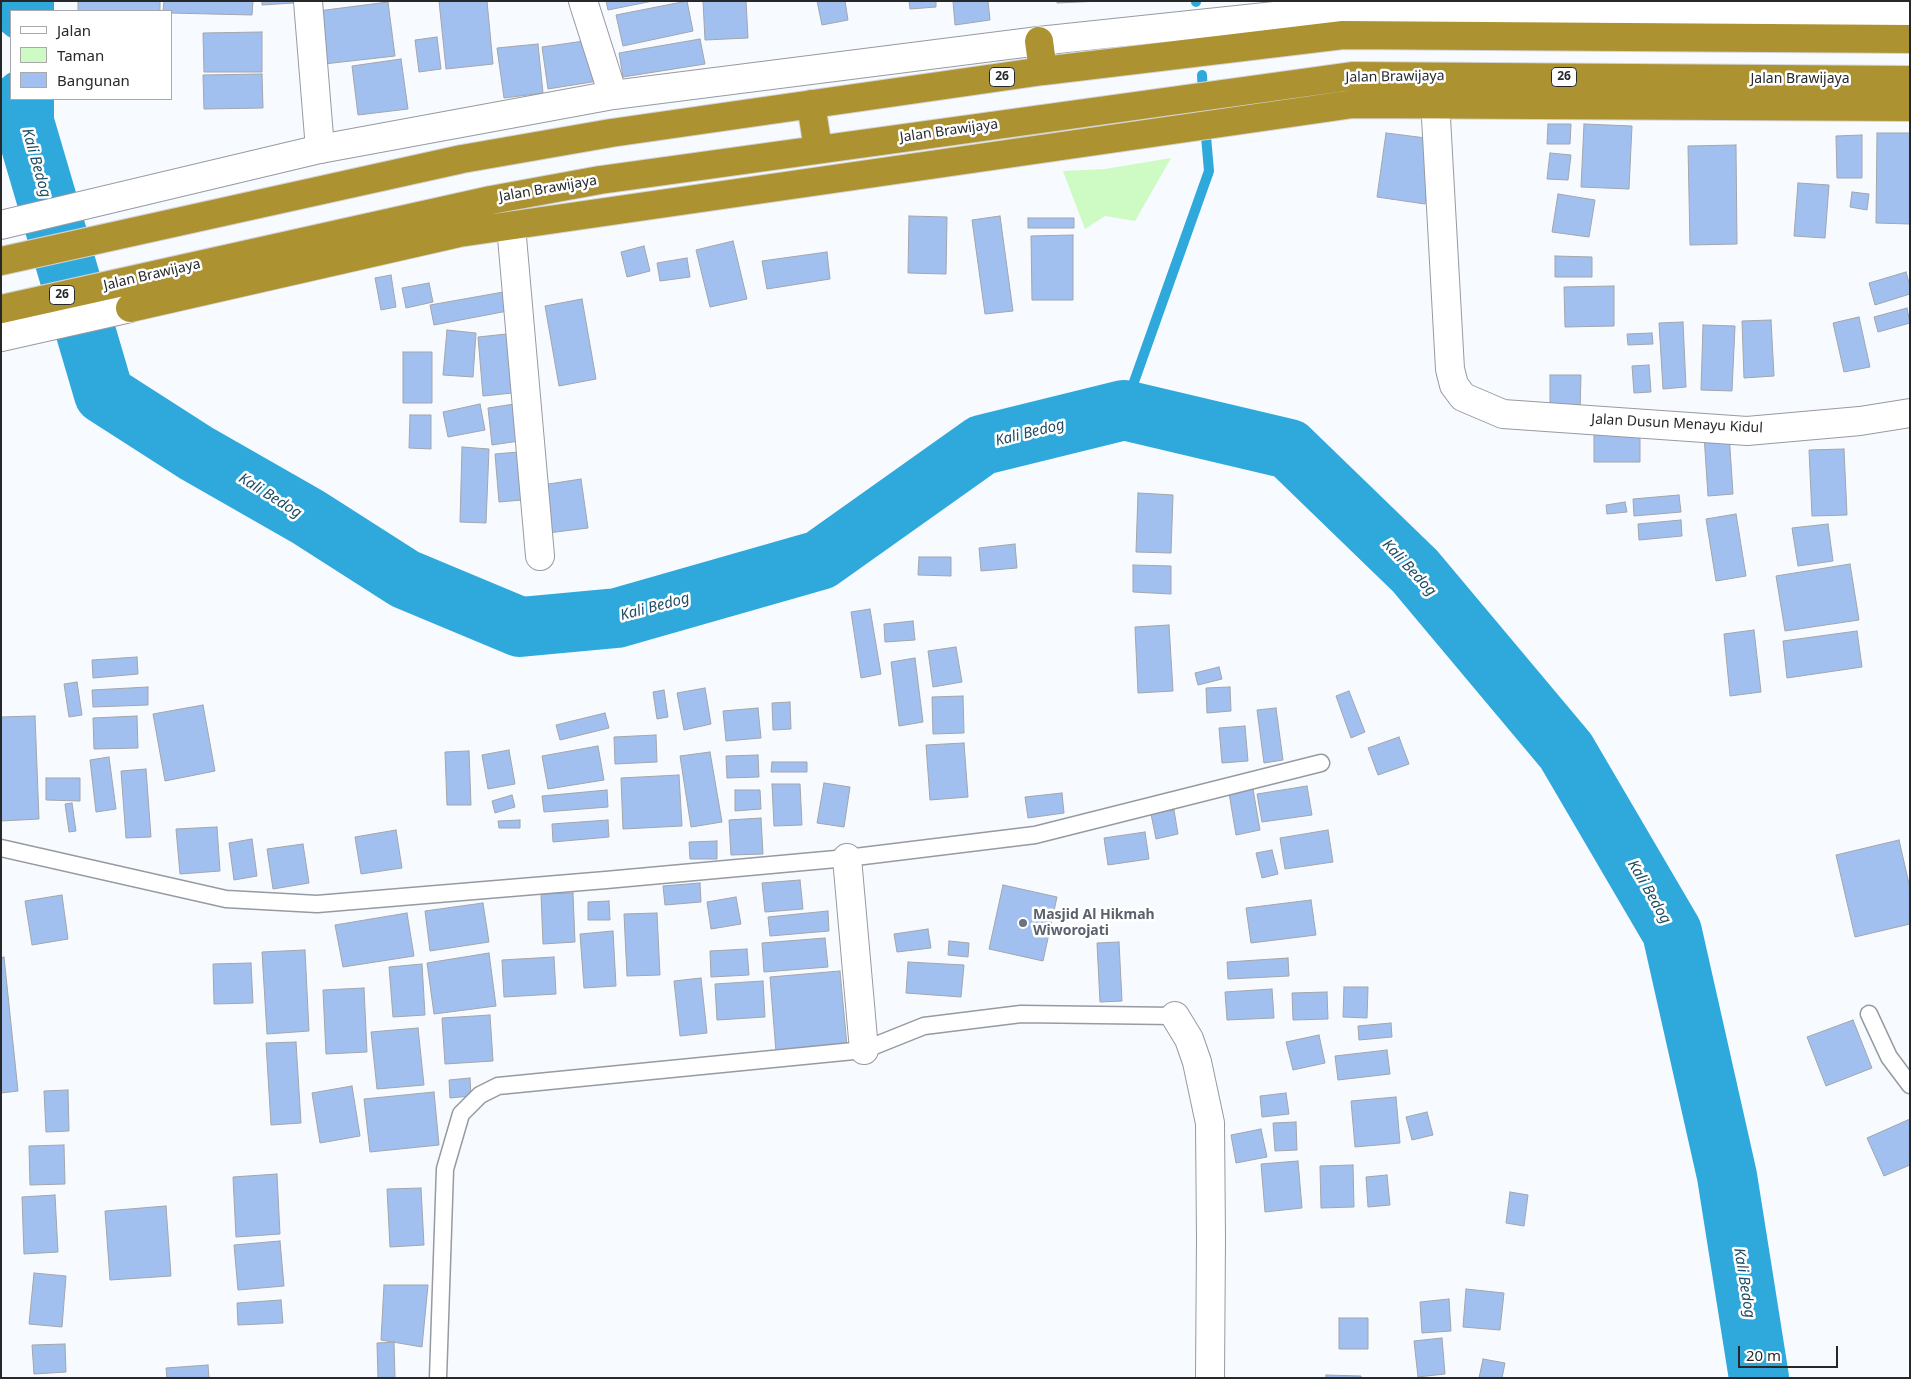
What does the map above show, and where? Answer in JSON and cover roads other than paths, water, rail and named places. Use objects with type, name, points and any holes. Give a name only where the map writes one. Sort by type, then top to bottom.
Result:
[{"type":"highway","name":"26","points":[[1,261],[107,236],[471,157],[611,133],[1043,71],[1342,35],[1910,38]]},
{"type":"highway","points":[[1039,41],[1043,71]]},
{"type":"highway","name":"Jalan Brawijaya","points":[[1,308],[491,200],[600,180],[1352,76],[1910,80]]},
{"type":"highway","points":[[810,104],[818,150]]},
{"type":"highway","points":[[130,308],[459,233],[1353,104],[1910,107]]},
{"type":"highway","points":[[1087,112],[1091,142]]},
{"type":"street","points":[[308,1],[320,150]]},
{"type":"street","points":[[583,1],[612,95]]},
{"type":"street","points":[[1,225],[320,150],[612,95],[1039,41],[1340,9],[1910,14]]},
{"type":"street","name":"Jalan Dusun Menayu Kidul","points":[[1433,76],[1450,369],[1454,385],[1463,397],[1503,414],[1747,431],[1860,421],[1910,413]]},
{"type":"street","points":[[511,226],[540,556]]},
{"type":"street","points":[[1,336],[130,308]]},
{"type":"street","points":[[847,858],[864,1050]]},
{"type":"street","points":[[1174,1016],[1190,1039],[1198,1062],[1210,1124],[1212,1239],[1210,1378]]},
{"type":"lane","points":[[1,848],[226,899],[317,904],[847,858],[1035,835],[1321,764]]},
{"type":"lane","points":[[438,1378],[445,1169],[461,1114],[480,1095],[498,1086],[864,1050],[924,1026],[1021,1014],[1174,1016]]},
{"type":"lane","points":[[1869,1014],[1888,1057],[1910,1085]]},
{"type":"waterway","name":"Kali Bedog","points":[[24,1],[24,10]]},
{"type":"waterway","points":[[1202,75],[1203,96]]},
{"type":"waterway","name":"Kali Bedog","points":[[24,100],[24,122],[104,394],[196,453],[308,517],[405,579],[520,627],[617,618],[820,560],[982,445],[1124,410],[1289,449],[1415,571],[1566,751],[1672,932],[1727,1176],[1759,1378]]},
{"type":"waterway","points":[[1124,410],[1209,171],[1205,125]]},
{"type":"place","name":"Masjid Al Hikmah Wiworojati","points":[[1023,923]]}]
